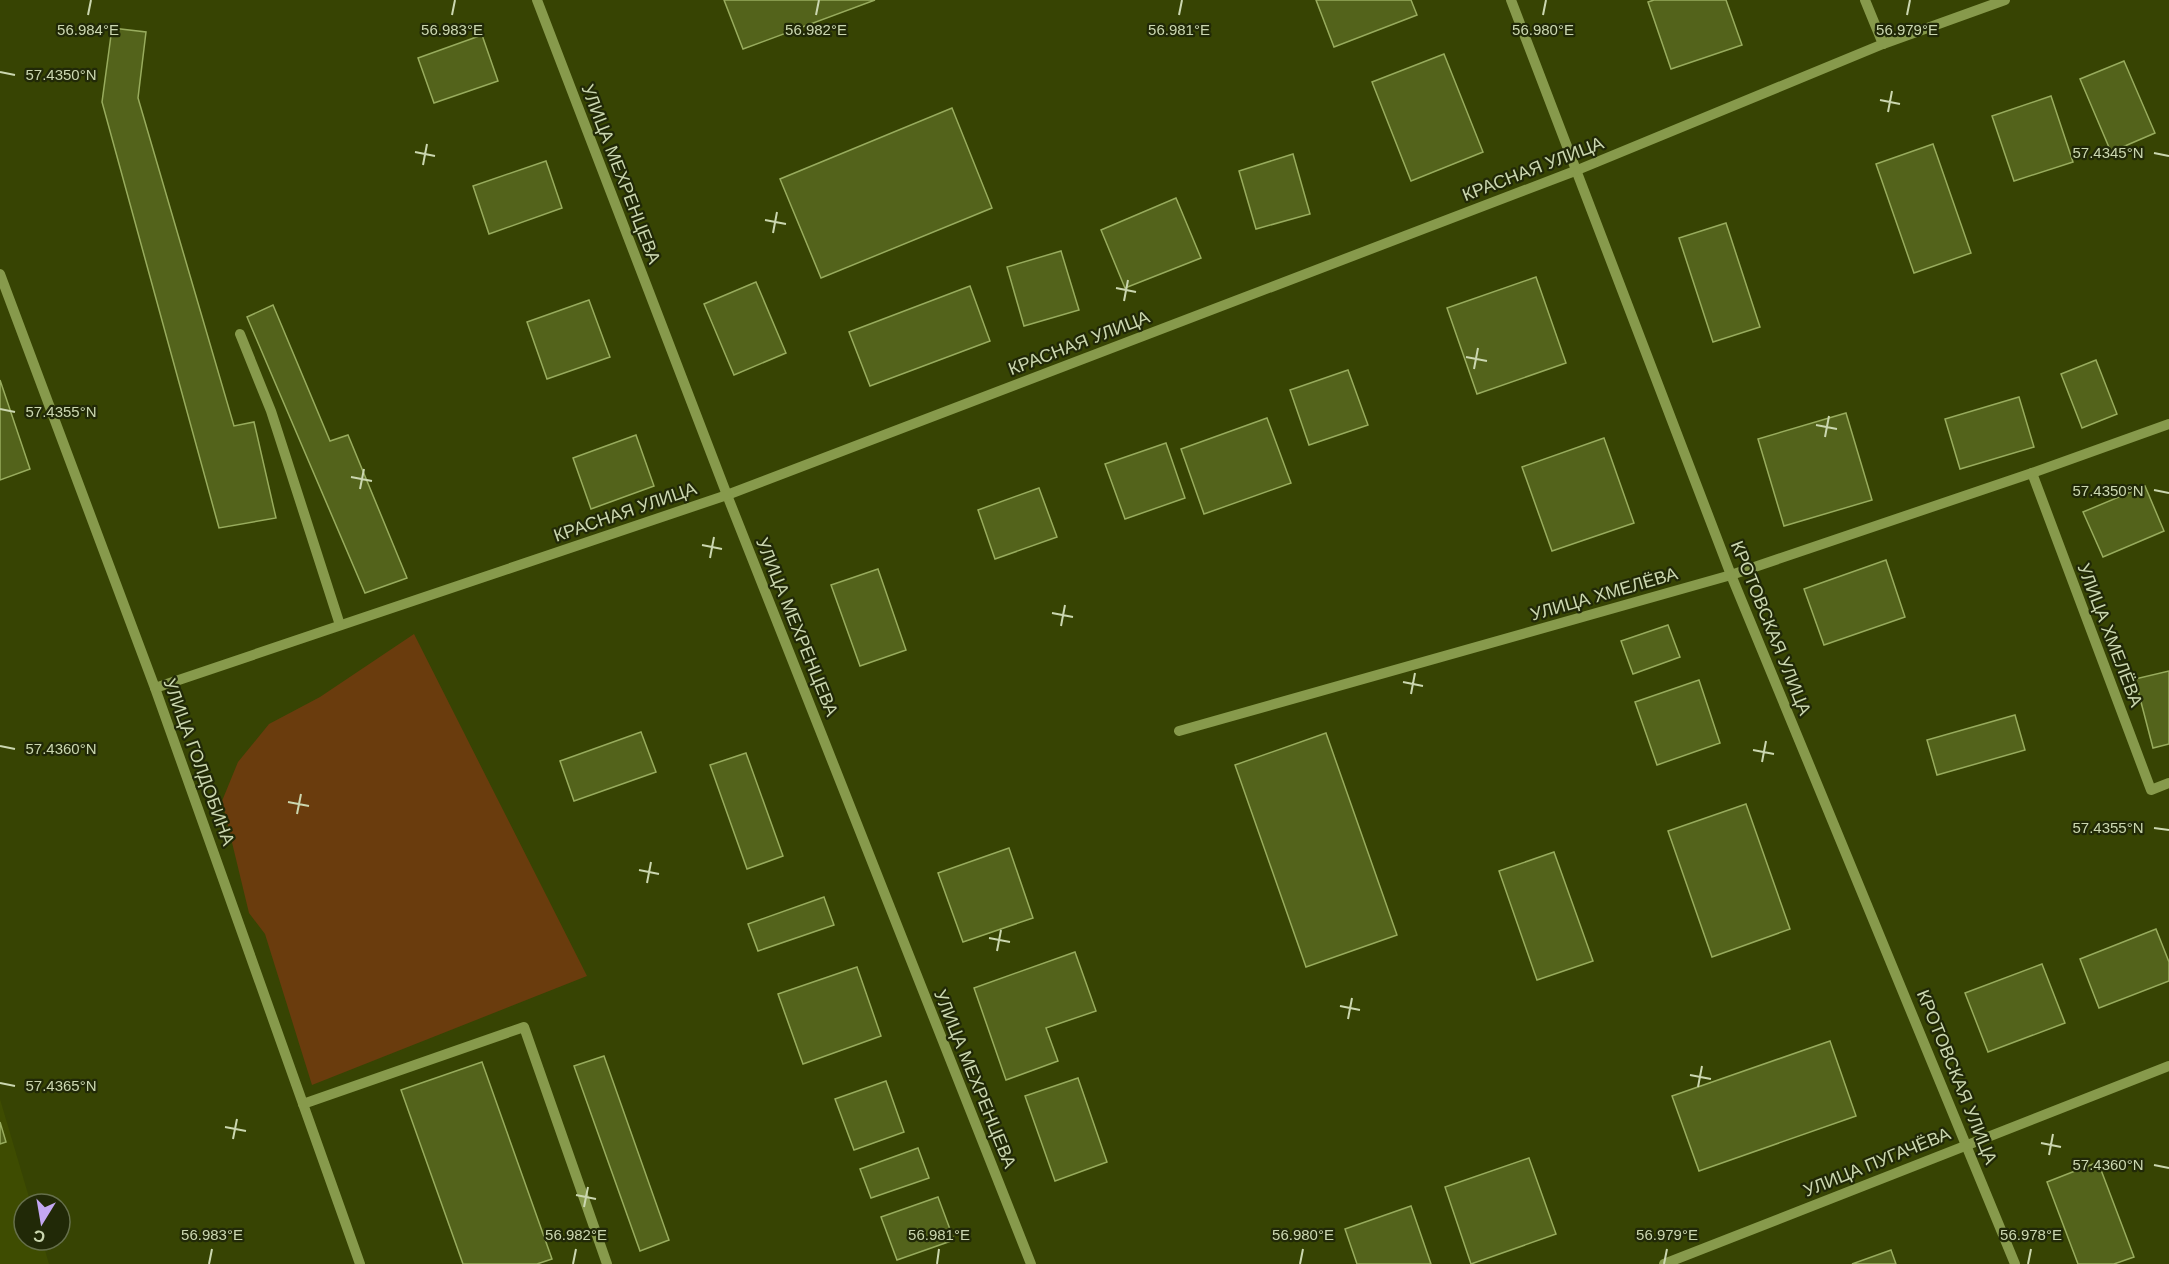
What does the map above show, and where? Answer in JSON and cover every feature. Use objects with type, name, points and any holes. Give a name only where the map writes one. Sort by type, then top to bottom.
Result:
[{"type":"street","name":"УЛИЦА МЕХРЕНЦЕВА","points":[[537,0],[728,495],[1031,1264]]},
{"type":"street","name":"КРОТОВСКАЯ УЛИЦА","points":[[1510,0],[1731,575],[2015,1264]]},
{"type":"street","points":[[1865,0],[1883,44]]},
{"type":"street","name":"КРАСНАЯ УЛИЦА","points":[[155,688],[728,495],[1575,171],[1883,44],[2005,0]]},
{"type":"street","name":"УЛИЦА ГОЛДОБИНА","points":[[0,274],[155,688],[360,1264]]},
{"type":"street","points":[[240,334],[271,411],[340,625]]},
{"type":"street","name":"УЛИЦА ХМЕЛЁВА","points":[[1179,731],[1731,575],[2169,424]]},
{"type":"street","name":"УЛИЦА ХМЕЛЁВА","points":[[2032,473],[2151,790],[2169,783]]},
{"type":"street","points":[[303,1104],[524,1027],[607,1264]]},
{"type":"street","name":"УЛИЦА ПУГАЧЁВА","points":[[1664,1264],[2169,1066]]},
{"type":"shaded area","points":[[414,634],[587,976],[312,1085],[265,934],[249,913],[222,801],[238,762],[269,724],[320,697]]},
{"type":"shaded area","points":[[0,1099],[27,1192],[12,1192],[12,1252],[46,1252],[49,1264],[0,1264]]},
{"type":"building","points":[[724,0],[875,0],[743,49]]},
{"type":"building","points":[[1316,0],[1411,0],[1417,15],[1334,47]]},
{"type":"building","points":[[1654,0],[1726,0],[1742,45],[1671,69],[1648,2]]},
{"type":"building","points":[[112,28],[146,32],[138,98],[234,426],[254,422],[276,518],[219,528],[102,102]]},
{"type":"building","points":[[482,35],[498,81],[434,103],[418,58]]},
{"type":"building","points":[[1444,54],[1483,152],[1411,181],[1372,82]]},
{"type":"building","points":[[2124,61],[2155,133],[2111,152],[2080,79]]},
{"type":"building","points":[[2051,96],[2073,162],[2014,181],[1992,116]]},
{"type":"building","points":[[952,108],[992,208],[821,278],[780,179]]},
{"type":"building","points":[[1933,144],[1971,253],[1914,273],[1876,164]]},
{"type":"building","points":[[1293,154],[1310,214],[1256,229],[1239,171]]},
{"type":"building","points":[[546,161],[562,208],[489,234],[473,186]]},
{"type":"building","points":[[1176,198],[1201,258],[1125,288],[1101,230]]},
{"type":"building","points":[[1726,223],[1760,327],[1713,342],[1679,238]]},
{"type":"building","points":[[1061,251],[1079,310],[1024,326],[1007,267]]},
{"type":"building","points":[[1536,277],[1566,363],[1477,394],[1447,308]]},
{"type":"building","points":[[756,282],[786,353],[734,375],[704,304]]},
{"type":"building","points":[[970,286],[990,341],[870,386],[849,332]]},
{"type":"building","points":[[589,300],[610,357],[547,379],[527,322]]},
{"type":"building","points":[[273,305],[330,441],[348,435],[407,578],[365,593],[247,317]]},
{"type":"building","points":[[2096,360],[2117,414],[2082,428],[2061,374]]},
{"type":"building","points":[[1348,370],[1368,425],[1309,445],[1290,390]]},
{"type":"building","points":[[0,380],[30,469],[0,480]]},
{"type":"building","points":[[2019,397],[2034,447],[1960,469],[1945,419]]},
{"type":"building","points":[[1846,413],[1872,500],[1784,526],[1758,439]]},
{"type":"building","points":[[1267,418],[1291,483],[1204,514],[1181,449]]},
{"type":"building","points":[[636,435],[654,486],[591,509],[573,458]]},
{"type":"building","points":[[1604,438],[1634,523],[1552,551],[1522,467]]},
{"type":"building","points":[[1166,443],[1185,498],[1125,519],[1105,464]]},
{"type":"building","points":[[2145,486],[2164,531],[2103,557],[2083,512]]},
{"type":"building","points":[[1039,488],[1057,537],[995,559],[978,510]]},
{"type":"building","points":[[1886,560],[1905,617],[1824,645],[1804,589]]},
{"type":"building","points":[[878,569],[906,650],[860,666],[831,585]]},
{"type":"building","points":[[1668,625],[1680,657],[1633,674],[1621,641]]},
{"type":"building","points":[[2169,671],[2169,744],[2153,748],[2135,679]]},
{"type":"building","points":[[1699,680],[1720,743],[1657,765],[1635,702]]},
{"type":"building","points":[[2015,715],[2025,750],[1937,775],[1927,740]]},
{"type":"building","points":[[641,732],[656,772],[574,801],[560,761]]},
{"type":"building","points":[[1326,733],[1397,935],[1306,967],[1235,765]]},
{"type":"building","points":[[746,753],[783,856],[747,869],[710,765]]},
{"type":"building","points":[[1746,804],[1790,929],[1712,957],[1668,831]]},
{"type":"building","points":[[1009,848],[1033,918],[963,942],[938,873]]},
{"type":"building","points":[[1554,852],[1593,961],[1537,980],[1499,871]]},
{"type":"building","points":[[824,897],[834,925],[758,951],[748,924]]},
{"type":"building","points":[[2156,929],[2169,962],[2169,981],[2099,1008],[2080,959]]},
{"type":"building","points":[[1075,952],[1096,1011],[1046,1028],[1058,1061],[1006,1080],[974,988]]},
{"type":"building","points":[[2042,964],[2065,1023],[1988,1052],[1965,993]]},
{"type":"building","points":[[857,967],[881,1036],[803,1064],[778,994]]},
{"type":"building","points":[[1830,1041],[1856,1116],[1699,1171],[1672,1096]]},
{"type":"building","points":[[604,1056],[669,1240],[640,1251],[574,1066]]},
{"type":"building","points":[[482,1062],[552,1259],[537,1264],[463,1264],[401,1090]]},
{"type":"building","points":[[1078,1078],[1107,1162],[1055,1181],[1025,1096]]},
{"type":"building","points":[[886,1081],[904,1132],[854,1150],[835,1099]]},
{"type":"building","points":[[0,1122],[6,1142],[0,1144]]},
{"type":"building","points":[[918,1148],[929,1178],[871,1198],[860,1169]]},
{"type":"building","points":[[1529,1158],[1556,1234],[1471,1264],[1445,1187]]},
{"type":"building","points":[[2098,1162],[2134,1257],[2114,1264],[2078,1264],[2047,1182]]},
{"type":"building","points":[[938,1197],[954,1240],[897,1260],[881,1217]]},
{"type":"building","points":[[1411,1206],[1431,1264],[1357,1264],[1345,1229]]},
{"type":"building","points":[[1891,1250],[1896,1264],[1852,1264]]}]
